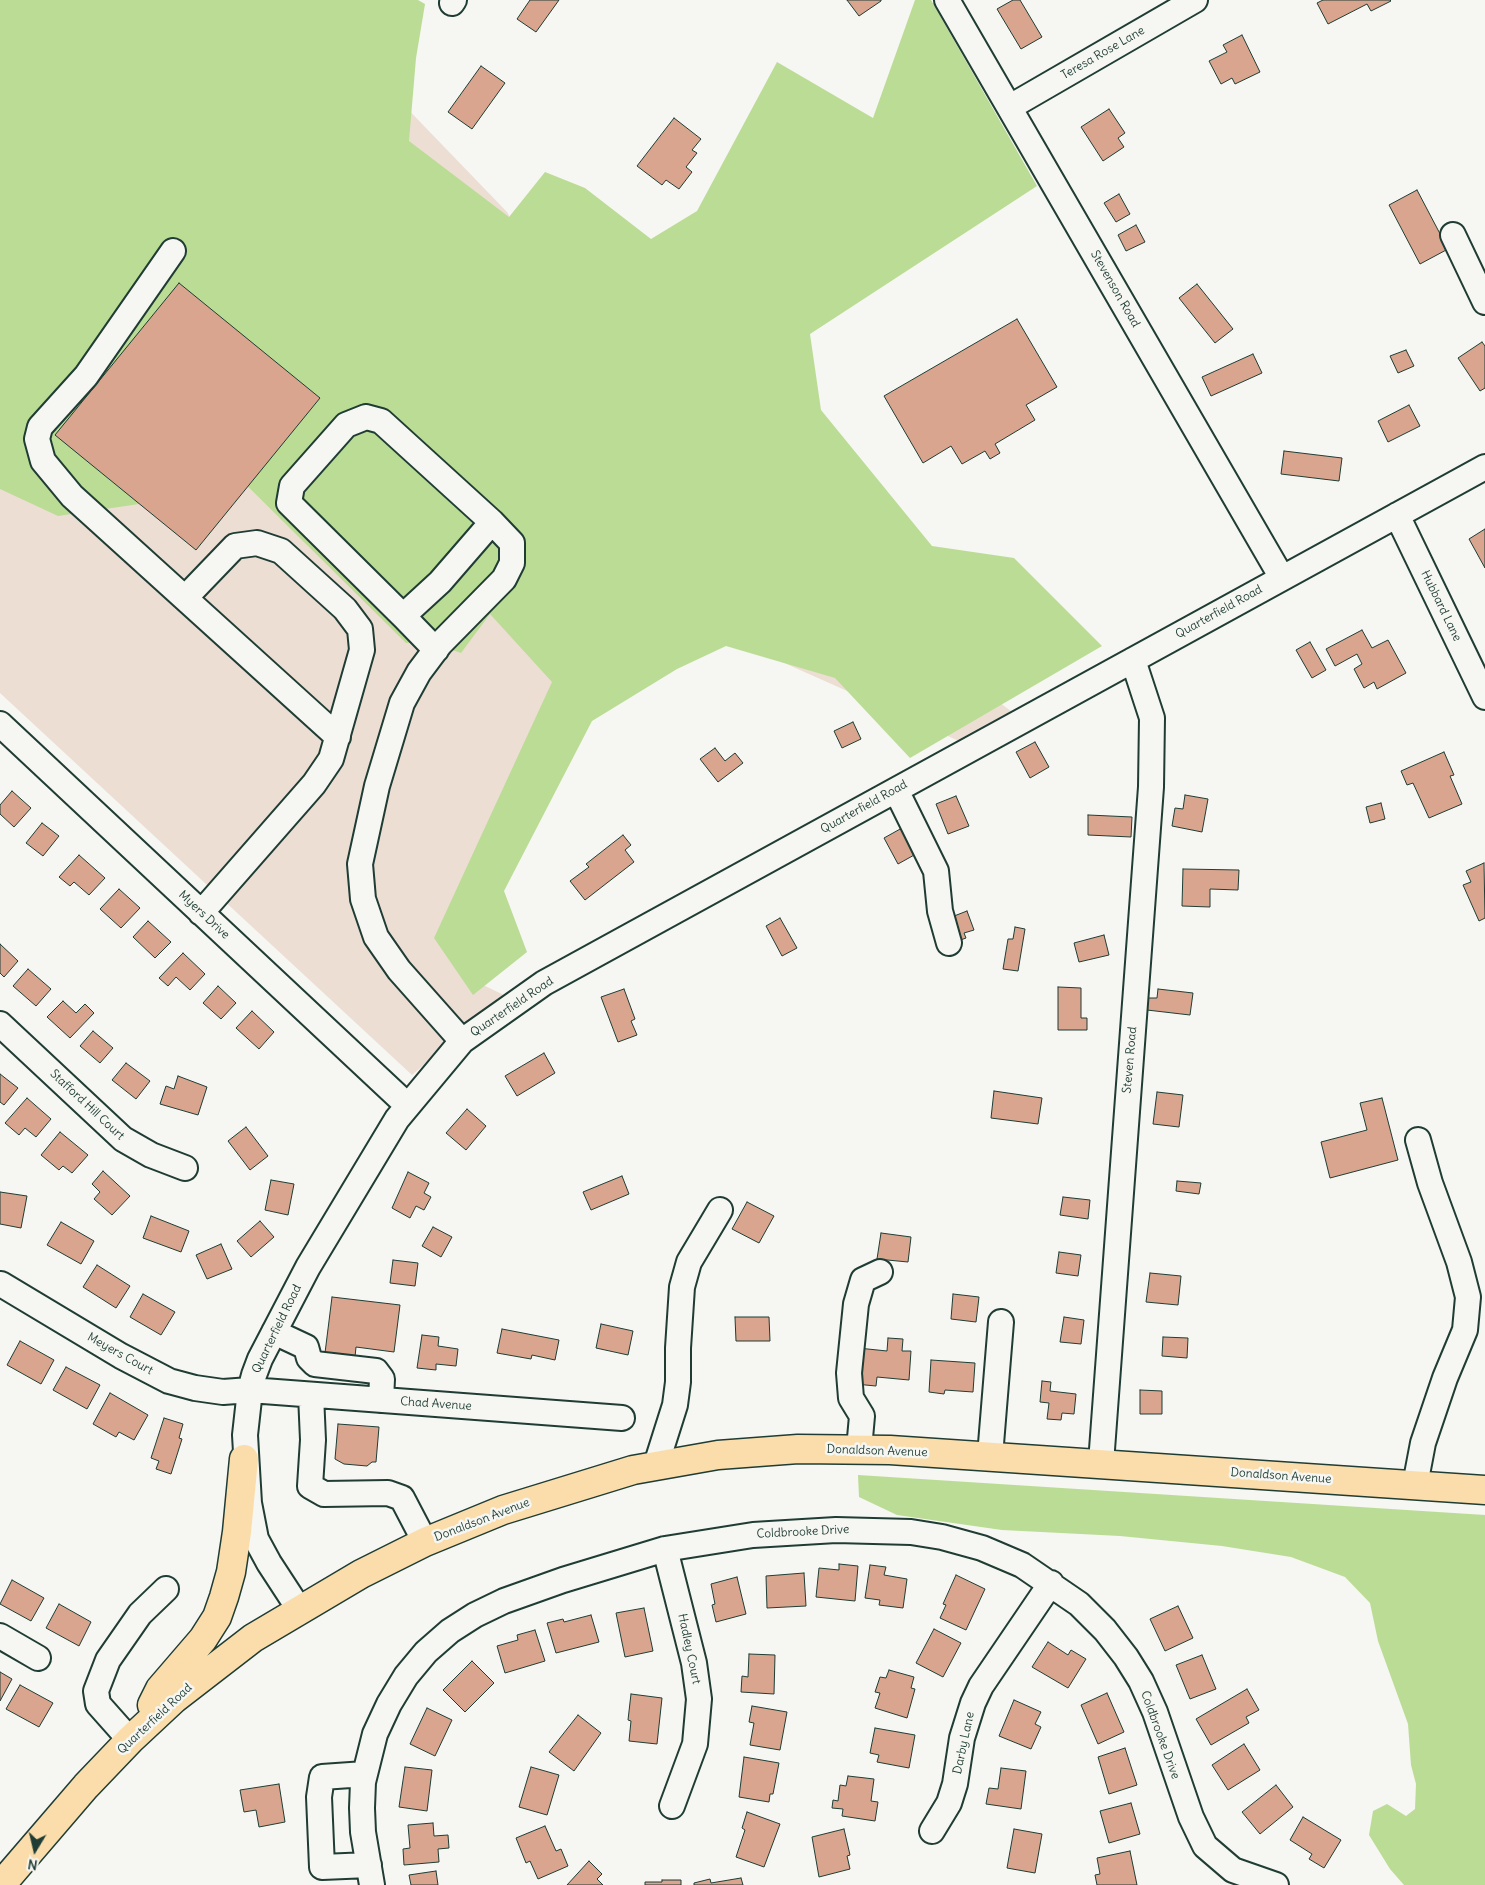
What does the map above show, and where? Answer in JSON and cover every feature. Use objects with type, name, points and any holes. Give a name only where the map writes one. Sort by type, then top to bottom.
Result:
[{"type":"main road","name":"Donaldson Avenue","points":[[299,1609],[425,1542],[503,1510],[582,1484],[656,1466],[718,1455],[798,1449],[859,1449],[1101,1463],[1485,1490]]},
{"type":"main road","points":[[136,1734],[160,1689],[187,1660],[217,1617],[231,1572],[244,1459]]},
{"type":"main road","name":"Quarterfield Road","points":[[1,1885],[86,1786],[136,1734],[210,1670],[254,1638],[299,1609]]},
{"type":"street","name":"Stevenson Road","points":[[947,0],[1282,578]]},
{"type":"street","name":"Teresa Rose Lane","points":[[1010,107],[1195,0]]},
{"type":"street","points":[[1454,235],[1485,302]]},
{"type":"street","points":[[173,251],[86,376],[40,427],[37,439],[43,460],[72,496],[338,738]]},
{"type":"street","points":[[436,650],[289,503],[292,486],[346,425],[366,417],[381,421],[492,522],[512,543],[512,563],[504,580],[436,650],[418,672],[402,703],[378,786],[360,864],[363,899],[376,937],[399,970],[462,1041]]},
{"type":"street","name":"Quarterfield Road","points":[[299,1609],[269,1564],[256,1539],[249,1503],[244,1459],[250,1390],[260,1359],[337,1217],[407,1105],[462,1041],[544,983],[1485,467]]},
{"type":"street","name":"Hubbard Lane","points":[[1397,515],[1485,697]]},
{"type":"street","points":[[403,616],[440,582],[492,522]]},
{"type":"street","points":[[185,598],[235,546],[257,543],[281,551],[345,609],[360,629],[362,650],[331,759],[314,784],[201,913]]},
{"type":"street","name":"Steven Road","points":[[1101,1463],[1152,787],[1152,718],[1133,660]]},
{"type":"street","name":"Myers Drive","points":[[0,724],[407,1105]]},
{"type":"street","points":[[896,790],[936,871],[940,911],[949,944]]},
{"type":"street","name":"Stafford Hill Court","points":[[0,1024],[123,1139],[151,1156],[185,1168]]},
{"type":"street","points":[[1415,1485],[1422,1443],[1445,1378],[1465,1330],[1468,1297],[1459,1262],[1430,1183],[1418,1140]]},
{"type":"street","points":[[656,1466],[675,1405],[678,1382],[682,1287],[689,1262],[720,1210]]},
{"type":"street","points":[[859,1449],[862,1416],[851,1398],[849,1373],[856,1304],[863,1280],[880,1272]]},
{"type":"street","name":"Meyers Court","points":[[1,1284],[121,1356],[169,1381],[223,1392],[250,1390]]},
{"type":"street","points":[[990,1456],[1001,1322]]},
{"type":"street","points":[[274,1332],[306,1347],[309,1358],[314,1364],[376,1372],[382,1379],[381,1400]]},
{"type":"street","name":"Chad Avenue","points":[[250,1390],[622,1418]]},
{"type":"street","points":[[311,1395],[310,1486],[324,1494],[388,1493],[402,1498],[425,1542]]},
{"type":"street","name":"Coldbrooke Drive","points":[[370,1875],[362,1808],[365,1774],[375,1734],[389,1704],[426,1652],[450,1631],[504,1601],[563,1580],[665,1549],[718,1539],[793,1531],[845,1530],[911,1532],[942,1537],[982,1548],[1022,1565],[1051,1583],[1079,1604],[1105,1630],[1126,1657],[1141,1682],[1155,1712],[1191,1817],[1205,1846],[1233,1870],[1276,1885]]},
{"type":"street","name":"Hadley Court","points":[[665,1549],[694,1663],[698,1699],[695,1744],[672,1806]]},
{"type":"street","name":"Darby Lane","points":[[932,1831],[948,1803],[955,1784],[967,1720],[981,1686],[1051,1583]]},
{"type":"street","points":[[136,1734],[98,1704],[96,1691],[100,1676],[113,1652],[140,1614],[166,1589]]},
{"type":"street","points":[[0,1636],[38,1658]]},
{"type":"street","points":[[365,1774],[322,1776],[319,1797],[321,1858],[322,1867],[370,1875]]},
{"type":"shaded area","points":[[0,0],[398,99],[507,212],[596,369],[705,476],[1012,712],[959,741],[706,628],[607,679],[460,974],[504,995],[412,1075],[0,693]]},
{"type":"green space","points":[[0,0],[418,0],[425,4],[416,58],[409,141],[509,217],[545,172],[585,188],[651,239],[697,211],[777,62],[873,118],[915,0],[931,0],[1037,186],[810,334],[821,410],[932,546],[1014,558],[1102,646],[910,758],[835,678],[726,646],[677,669],[592,721],[504,891],[527,952],[473,995],[434,938],[552,682],[490,614],[461,653],[432,643],[406,643],[209,448],[139,504],[58,516],[0,489]]},
{"type":"green space","points":[[858,1475],[1485,1515],[1485,1885],[1404,1885],[1390,1869],[1369,1835],[1373,1811],[1387,1804],[1406,1816],[1415,1809],[1416,1784],[1411,1765],[1408,1724],[1378,1641],[1370,1603],[1345,1577],[1291,1557],[1222,1546],[1120,1536],[1002,1530],[897,1515],[859,1497]]},
{"type":"building","points":[[530,0],[559,0],[536,32],[517,19]]},
{"type":"building","points":[[847,0],[881,0],[881,1],[859,16]]},
{"type":"building","points":[[1013,0],[1020,0],[1042,37],[1021,49],[997,9]]},
{"type":"building","points":[[1323,0],[1391,1],[1371,11],[1367,4],[1328,24],[1317,3]]},
{"type":"building","points":[[1242,35],[1260,72],[1235,84],[1232,78],[1221,84],[1209,61],[1227,52],[1223,45]]},
{"type":"building","points":[[481,66],[505,83],[472,129],[448,112]]},
{"type":"building","points":[[1109,109],[1125,133],[1118,138],[1124,147],[1103,161],[1081,127]]},
{"type":"building","points":[[674,118],[701,139],[692,150],[697,153],[686,167],[692,172],[679,189],[666,180],[662,185],[637,166]]},
{"type":"building","points":[[1417,190],[1448,249],[1420,264],[1389,205]]},
{"type":"building","points":[[1119,194],[1130,214],[1116,222],[1104,203]]},
{"type":"building","points":[[1136,225],[1145,242],[1126,251],[1118,235]]},
{"type":"building","points":[[179,283],[320,398],[196,550],[55,435]]},
{"type":"building","points":[[1197,284],[1233,329],[1215,343],[1179,298]]},
{"type":"building","points":[[1017,319],[1057,387],[1026,405],[1035,420],[995,444],[1000,453],[990,459],[985,451],[962,464],[951,446],[923,463],[884,396]]},
{"type":"building","points":[[1482,342],[1485,346],[1485,388],[1480,391],[1458,358]]},
{"type":"building","points":[[1406,350],[1414,366],[1398,373],[1390,356]]},
{"type":"building","points":[[1253,354],[1262,373],[1211,396],[1202,377]]},
{"type":"building","points":[[1409,405],[1420,426],[1388,442],[1378,421]]},
{"type":"building","points":[[1284,451],[1342,458],[1339,481],[1281,474]]},
{"type":"building","points":[[1485,529],[1485,568],[1469,539]]},
{"type":"building","points":[[1362,630],[1372,648],[1388,640],[1406,673],[1377,689],[1374,682],[1364,688],[1354,669],[1362,664],[1357,654],[1335,666],[1326,649]]},
{"type":"building","points":[[1310,642],[1326,670],[1312,678],[1296,650]]},
{"type":"building","points":[[853,722],[861,739],[842,748],[834,731]]},
{"type":"building","points":[[1035,742],[1049,767],[1030,778],[1016,752]]},
{"type":"building","points":[[715,748],[725,761],[735,753],[743,763],[718,782],[700,759]]},
{"type":"building","points":[[1444,752],[1454,775],[1450,776],[1462,804],[1429,818],[1413,783],[1407,785],[1401,771]]},
{"type":"building","points":[[12,791],[31,808],[14,827],[0,814],[0,805]]},
{"type":"building","points":[[1185,795],[1208,799],[1202,832],[1172,826],[1175,808],[1183,809]]},
{"type":"building","points":[[956,796],[969,826],[948,834],[936,804]]},
{"type":"building","points":[[1381,803],[1385,819],[1370,823],[1366,807]]},
{"type":"building","points":[[1088,815],[1132,817],[1131,837],[1088,835]]},
{"type":"building","points":[[42,823],[59,836],[43,856],[26,843]]},
{"type":"building","points":[[902,828],[916,854],[898,864],[884,838]]},
{"type":"building","points":[[623,835],[631,845],[625,850],[634,862],[585,900],[570,881],[589,867],[586,864]]},
{"type":"building","points":[[79,855],[105,878],[89,895],[74,882],[70,886],[59,877]]},
{"type":"building","points":[[1484,863],[1485,918],[1479,921],[1463,885],[1471,882],[1466,871]]},
{"type":"building","points":[[1183,869],[1239,870],[1238,890],[1210,889],[1210,907],[1182,906]]},
{"type":"building","points":[[119,889],[140,908],[121,928],[100,909]]},
{"type":"building","points":[[967,911],[974,930],[964,933],[966,938],[958,941],[949,918]]},
{"type":"building","points":[[780,918],[797,948],[782,956],[766,926]]},
{"type":"building","points":[[148,921],[171,942],[155,958],[133,937]]},
{"type":"building","points":[[1015,927],[1025,929],[1018,971],[1003,969],[1008,939],[1013,939]]},
{"type":"building","points":[[1104,935],[1109,955],[1079,962],[1074,943]]},
{"type":"building","points":[[0,944],[18,961],[4,977],[0,973]]},
{"type":"building","points":[[183,953],[205,974],[190,990],[176,977],[168,986],[159,978]]},
{"type":"building","points":[[28,969],[51,989],[36,1006],[13,986]]},
{"type":"building","points":[[218,986],[236,1003],[221,1019],[203,1003]]},
{"type":"building","points":[[1058,987],[1081,988],[1081,1018],[1087,1018],[1087,1030],[1058,1030]]},
{"type":"building","points":[[624,989],[635,1019],[631,1021],[637,1035],[618,1042],[601,997]]},
{"type":"building","points":[[1158,989],[1193,993],[1190,1015],[1147,1010],[1148,998],[1157,998]]},
{"type":"building","points":[[63,1001],[76,1013],[85,1004],[94,1013],[70,1038],[47,1017]]},
{"type":"building","points":[[252,1011],[274,1032],[259,1049],[236,1028]]},
{"type":"building","points":[[93,1031],[113,1048],[100,1063],[80,1046]]},
{"type":"building","points":[[544,1053],[555,1073],[517,1096],[505,1076]]},
{"type":"building","points":[[126,1063],[150,1081],[136,1099],[112,1080]]},
{"type":"building","points":[[0,1074],[18,1088],[4,1105],[0,1102]]},
{"type":"building","points":[[178,1076],[207,1087],[198,1115],[160,1104],[166,1086],[174,1089]]},
{"type":"building","points":[[994,1091],[1042,1098],[1038,1124],[991,1118]]},
{"type":"building","points":[[1157,1092],[1183,1095],[1179,1127],[1153,1124]]},
{"type":"building","points":[[27,1098],[51,1119],[36,1137],[25,1128],[19,1135],[5,1123]]},
{"type":"building","points":[[1382,1098],[1398,1160],[1330,1178],[1321,1142],[1367,1130],[1360,1103]]},
{"type":"building","points":[[467,1109],[486,1126],[466,1150],[446,1133]]},
{"type":"building","points":[[246,1127],[268,1156],[250,1170],[228,1141]]},
{"type":"building","points":[[60,1132],[88,1155],[72,1173],[63,1166],[59,1170],[41,1155]]},
{"type":"building","points":[[103,1171],[130,1196],[112,1215],[94,1199],[100,1192],[92,1184]]},
{"type":"building","points":[[408,1172],[429,1183],[424,1193],[431,1197],[424,1210],[416,1206],[410,1218],[392,1208]]},
{"type":"building","points":[[622,1176],[629,1194],[591,1210],[583,1192]]},
{"type":"building","points":[[271,1180],[294,1184],[288,1215],[265,1210]]},
{"type":"building","points":[[1177,1181],[1201,1183],[1199,1194],[1176,1191]]},
{"type":"building","points":[[0,1192],[27,1196],[21,1228],[0,1224]]},
{"type":"building","points":[[1063,1197],[1090,1200],[1088,1219],[1060,1215]]},
{"type":"building","points":[[747,1202],[774,1216],[759,1243],[732,1229]]},
{"type":"building","points":[[151,1216],[189,1231],[181,1252],[143,1238]]},
{"type":"building","points":[[260,1221],[274,1237],[251,1257],[237,1241]]},
{"type":"building","points":[[61,1222],[94,1241],[81,1264],[47,1245]]},
{"type":"building","points":[[433,1227],[452,1237],[441,1257],[422,1246]]},
{"type":"building","points":[[881,1233],[911,1237],[908,1262],[877,1259]]},
{"type":"building","points":[[221,1244],[232,1269],[207,1279],[196,1255]]},
{"type":"building","points":[[1059,1252],[1081,1255],[1078,1276],[1056,1273]]},
{"type":"building","points":[[393,1260],[418,1263],[415,1286],[390,1283]]},
{"type":"building","points":[[97,1265],[130,1286],[116,1308],[83,1287]]},
{"type":"building","points":[[1150,1273],[1181,1276],[1178,1305],[1146,1302]]},
{"type":"building","points":[[143,1294],[175,1312],[161,1335],[130,1317]]},
{"type":"building","points":[[953,1294],[979,1297],[976,1322],[951,1319]]},
{"type":"building","points":[[332,1297],[400,1305],[394,1352],[356,1347],[355,1357],[325,1353]]},
{"type":"building","points":[[735,1317],[769,1317],[770,1341],[736,1341]]},
{"type":"building","points":[[1064,1317],[1084,1320],[1081,1344],[1060,1342]]},
{"type":"building","points":[[601,1324],[633,1331],[628,1355],[596,1348]]},
{"type":"building","points":[[502,1329],[559,1340],[555,1360],[532,1355],[531,1359],[497,1353]]},
{"type":"building","points":[[422,1335],[439,1337],[438,1346],[458,1349],[456,1366],[436,1364],[436,1370],[417,1368]]},
{"type":"building","points":[[1163,1337],[1188,1338],[1187,1358],[1162,1356]]},
{"type":"building","points":[[888,1338],[903,1339],[902,1351],[911,1351],[909,1380],[877,1377],[876,1386],[855,1384],[858,1348],[887,1351]]},
{"type":"building","points":[[20,1341],[54,1360],[41,1384],[7,1365]]},
{"type":"building","points":[[931,1360],[975,1363],[973,1392],[945,1390],[944,1394],[929,1392]]},
{"type":"building","points":[[66,1367],[100,1385],[87,1409],[53,1390]]},
{"type":"building","points":[[1042,1381],[1051,1382],[1050,1391],[1076,1394],[1074,1414],[1062,1413],[1061,1420],[1047,1419],[1049,1403],[1040,1402]]},
{"type":"building","points":[[1140,1390],[1162,1391],[1162,1414],[1140,1414]]},
{"type":"building","points":[[110,1393],[148,1415],[134,1440],[119,1432],[116,1437],[93,1424]]},
{"type":"building","points":[[164,1418],[183,1424],[179,1438],[182,1439],[171,1474],[156,1469],[159,1461],[151,1458]]},
{"type":"building","points":[[338,1424],[379,1427],[376,1462],[372,1462],[367,1466],[344,1464],[335,1459]]},
{"type":"building","points":[[839,1564],[858,1566],[855,1601],[816,1597],[819,1568],[839,1570]]},
{"type":"building","points":[[870,1565],[886,1567],[884,1575],[907,1579],[903,1608],[879,1605],[880,1600],[865,1598]]},
{"type":"building","points":[[804,1573],[806,1606],[767,1608],[766,1576]]},
{"type":"building","points":[[956,1575],[985,1589],[966,1630],[940,1618],[946,1605],[943,1604]]},
{"type":"building","points":[[737,1577],[746,1614],[716,1622],[712,1605],[715,1604],[711,1584]]},
{"type":"building","points":[[12,1580],[44,1598],[31,1621],[0,1604]]},
{"type":"building","points":[[59,1604],[91,1622],[79,1646],[46,1628]]},
{"type":"building","points":[[1178,1606],[1193,1638],[1165,1651],[1150,1619]]},
{"type":"building","points":[[644,1608],[653,1651],[625,1657],[616,1613]]},
{"type":"building","points":[[591,1615],[599,1642],[556,1653],[547,1623],[563,1619],[564,1622]]},
{"type":"building","points":[[934,1629],[961,1643],[943,1677],[916,1663]]},
{"type":"building","points":[[535,1630],[545,1661],[505,1673],[497,1646],[518,1640],[517,1635]]},
{"type":"building","points":[[1048,1642],[1068,1655],[1071,1650],[1086,1659],[1068,1688],[1032,1667]]},
{"type":"building","points":[[749,1654],[775,1655],[774,1694],[741,1692],[742,1676],[748,1677]]},
{"type":"building","points":[[1202,1655],[1216,1689],[1190,1699],[1176,1665]]},
{"type":"building","points":[[472,1661],[494,1683],[465,1712],[443,1690]]},
{"type":"building","points":[[889,1670],[914,1677],[911,1688],[915,1689],[907,1718],[875,1708],[880,1693],[875,1692],[880,1677],[886,1678]]},
{"type":"building","points":[[0,1672],[12,1679],[0,1701]]},
{"type":"building","points":[[20,1685],[53,1703],[39,1727],[6,1709]]},
{"type":"building","points":[[1247,1689],[1259,1710],[1246,1717],[1249,1723],[1211,1745],[1196,1719]]},
{"type":"building","points":[[1107,1693],[1124,1732],[1098,1744],[1081,1705]]},
{"type":"building","points":[[631,1694],[662,1698],[657,1744],[629,1741],[631,1721],[628,1720]]},
{"type":"building","points":[[1014,1700],[1041,1712],[1035,1724],[1041,1727],[1031,1749],[999,1736]]},
{"type":"building","points":[[752,1706],[787,1712],[780,1750],[750,1745],[754,1723],[749,1722]]},
{"type":"building","points":[[427,1708],[452,1720],[435,1756],[410,1744]]},
{"type":"building","points":[[578,1715],[601,1733],[574,1771],[549,1752]]},
{"type":"building","points":[[875,1728],[915,1735],[909,1768],[877,1762],[879,1755],[870,1753]]},
{"type":"building","points":[[1244,1744],[1260,1770],[1228,1790],[1212,1765]]},
{"type":"building","points":[[1125,1748],[1137,1785],[1109,1794],[1098,1757]]},
{"type":"building","points":[[744,1757],[779,1763],[773,1794],[770,1794],[769,1802],[739,1797]]},
{"type":"building","points":[[405,1767],[432,1770],[427,1811],[399,1807]]},
{"type":"building","points":[[531,1767],[559,1775],[547,1815],[519,1807]]},
{"type":"building","points":[[1001,1768],[1026,1771],[1021,1809],[986,1804],[989,1788],[998,1789]]},
{"type":"building","points":[[848,1776],[874,1779],[871,1801],[878,1802],[875,1821],[842,1816],[843,1809],[832,1808],[833,1800],[838,1801],[840,1785],[846,1786]]},
{"type":"building","points":[[279,1784],[285,1822],[259,1827],[256,1810],[244,1812],[240,1790]]},
{"type":"building","points":[[1276,1785],[1293,1807],[1260,1834],[1242,1812]]},
{"type":"building","points":[[1131,1803],[1140,1834],[1109,1843],[1100,1811]]},
{"type":"building","points":[[747,1812],[780,1824],[764,1867],[736,1857],[745,1830],[742,1828]]},
{"type":"building","points":[[1303,1817],[1341,1840],[1324,1868],[1309,1859],[1312,1854],[1290,1840]]},
{"type":"building","points":[[433,1823],[434,1836],[448,1835],[449,1848],[438,1849],[439,1862],[404,1865],[403,1849],[410,1848],[408,1825]]},
{"type":"building","points":[[545,1826],[556,1851],[561,1849],[568,1866],[538,1879],[530,1861],[526,1863],[516,1838]]},
{"type":"building","points":[[844,1829],[850,1855],[847,1856],[850,1869],[819,1877],[812,1837]]},
{"type":"building","points":[[1014,1829],[1042,1834],[1035,1873],[1007,1868]]},
{"type":"building","points":[[1130,1851],[1137,1885],[1097,1885],[1095,1875],[1100,1874],[1097,1858]]},
{"type":"building","points":[[589,1861],[602,1874],[597,1879],[603,1885],[567,1885]]},
{"type":"building","points":[[436,1871],[438,1885],[411,1885],[409,1875]]},
{"type":"building","points":[[741,1878],[743,1885],[694,1885],[694,1883],[710,1879],[711,1883]]},
{"type":"building","points":[[662,1880],[681,1880],[681,1885],[645,1885],[645,1882],[662,1882]]}]
